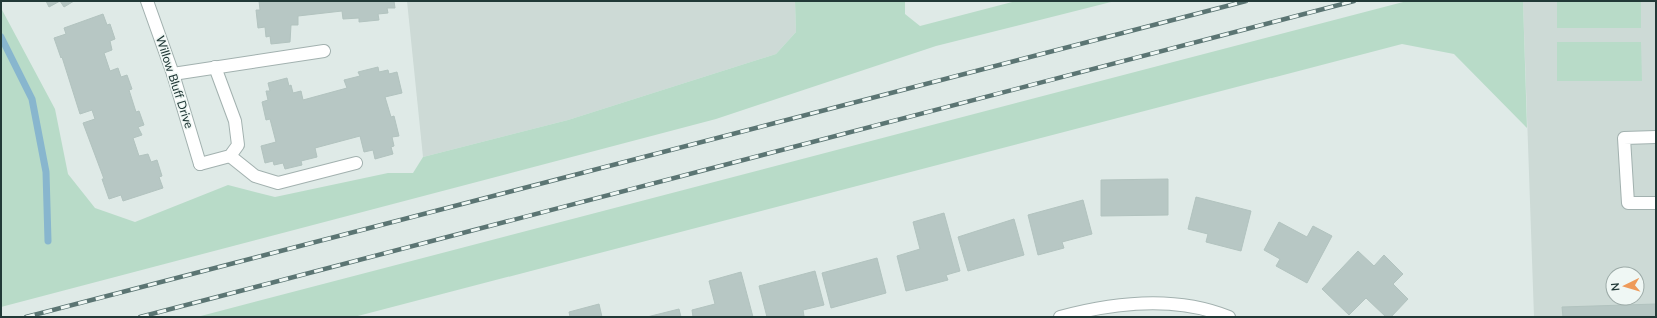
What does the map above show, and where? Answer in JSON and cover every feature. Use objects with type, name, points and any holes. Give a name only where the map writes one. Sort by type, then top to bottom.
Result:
[{"type":"street","name":"Willow Bluff Drive","points":[[151,2],[200,164],[230,156]]},
{"type":"street","points":[[173,74],[324,52]]},
{"type":"street","points":[[215,67],[235,121],[238,145],[230,156],[255,176],[278,183],[356,163]]},
{"type":"street","points":[[1656,138],[1624,138],[1628,203],[1656,203]]},
{"type":"street","points":[[1060,317],[1082,311],[1126,304],[1170,303],[1213,310],[1229,317]]},
{"type":"shaded area","points":[[407,1],[795,1],[796,32],[776,54],[568,120],[423,157]]},
{"type":"shaded area","points":[[1523,1],[1656,1],[1656,317],[1534,317]]},
{"type":"green space","points":[[795,1],[905,1],[905,14],[920,26],[1016,1],[1115,1],[936,46],[716,119],[1,307],[1,8],[55,109],[68,174],[95,208],[135,222],[228,185],[275,197],[388,173],[413,173],[423,157],[568,120],[776,54],[796,32]]},
{"type":"green space","points":[[1407,1],[1523,1],[1527,128],[1454,54],[1402,44],[354,317],[197,317]]},
{"type":"green space","points":[[1557,1],[1641,1],[1641,28],[1557,28]]},
{"type":"green space","points":[[1557,42],[1641,42],[1642,81],[1557,81]]},
{"type":"building","points":[[46,1],[60,1],[49,7]]},
{"type":"building","points":[[60,1],[74,1],[64,7]]},
{"type":"building","points":[[259,1],[394,1],[395,8],[387,8],[388,13],[378,14],[379,20],[359,22],[359,18],[343,19],[342,11],[298,16],[298,25],[291,25],[290,42],[271,44],[270,36],[266,37],[265,27],[258,28],[256,10],[260,10]]},
{"type":"building","points":[[103,14],[107,25],[110,24],[115,39],[110,41],[112,50],[104,53],[110,71],[118,68],[121,77],[127,75],[132,89],[129,90],[136,112],[139,111],[144,125],[138,127],[142,135],[133,138],[139,156],[148,154],[151,162],[157,160],[162,176],[159,177],[163,188],[123,201],[121,195],[109,199],[102,179],[104,179],[83,123],[95,119],[92,110],[80,114],[62,57],[61,58],[54,38],[66,34],[64,28]]},
{"type":"building","points":[[378,67],[379,72],[388,70],[389,74],[397,72],[402,93],[385,97],[391,117],[394,116],[399,136],[392,137],[394,146],[391,147],[393,154],[375,159],[373,150],[364,152],[360,136],[315,148],[317,157],[301,161],[302,165],[285,169],[283,163],[274,165],[273,161],[265,163],[261,146],[276,142],[270,119],[266,120],[262,102],[268,100],[266,91],[270,91],[268,83],[287,78],[293,93],[301,91],[303,100],[347,88],[344,80],[360,76],[358,72]]},
{"type":"building","points":[[1168,179],[1168,215],[1101,216],[1101,180]]},
{"type":"building","points":[[1196,197],[1251,211],[1241,251],[1206,242],[1208,234],[1188,229]]},
{"type":"building","points":[[1083,200],[1092,234],[1062,242],[1064,248],[1038,255],[1028,215]]},
{"type":"building","points":[[944,213],[960,271],[946,275],[948,280],[906,291],[897,256],[920,249],[913,222]]},
{"type":"building","points":[[1014,219],[1024,255],[968,271],[958,237]]},
{"type":"building","points":[[1279,222],[1307,237],[1313,226],[1332,236],[1307,283],[1276,266],[1280,259],[1264,250]]},
{"type":"building","points":[[1358,251],[1374,266],[1384,255],[1403,274],[1393,284],[1408,299],[1391,317],[1386,317],[1366,298],[1349,315],[1322,289]]},
{"type":"building","points":[[877,258],[886,293],[831,308],[822,273]]},
{"type":"building","points":[[815,271],[824,305],[803,310],[804,316],[801,317],[767,317],[759,286]]},
{"type":"building","points":[[741,272],[753,317],[693,317],[692,310],[715,304],[709,281]]},
{"type":"building","points":[[599,304],[602,317],[570,317],[569,312]]},
{"type":"building","points":[[1645,304],[1656,304],[1656,317],[1563,317],[1562,307],[1645,306]]},
{"type":"building","points":[[679,309],[681,317],[647,317]]},
{"type":"waterway","points":[[1,37],[32,99],[46,172],[48,241]]},
{"type":"railway","points":[[26,317],[1246,1]]},
{"type":"railway","points":[[140,317],[1354,1]]}]
